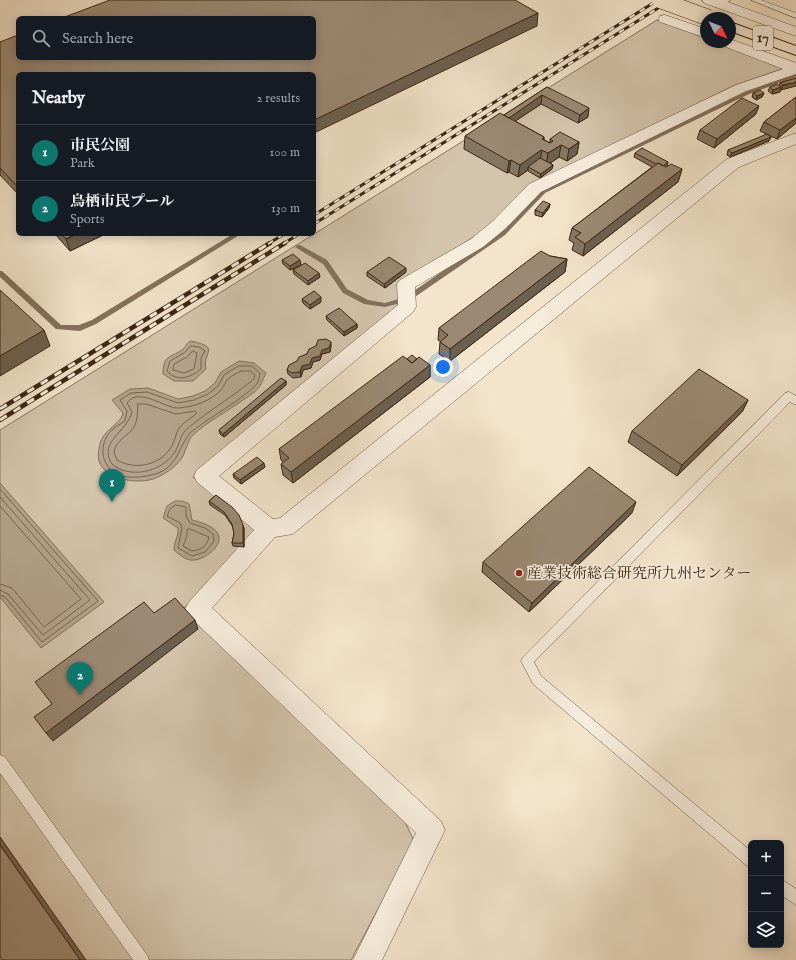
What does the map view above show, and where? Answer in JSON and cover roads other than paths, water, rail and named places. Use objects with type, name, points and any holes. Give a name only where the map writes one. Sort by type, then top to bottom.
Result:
[{"type":"main road","points":[[660,0],[700,15]]},
{"type":"main road","name":"17","points":[[736,28],[796,51]]},
{"type":"street","points":[[719,1],[796,32]]},
{"type":"street","points":[[665,19],[700,32]]},
{"type":"street","points":[[736,46],[796,68]]},
{"type":"street","points":[[269,529],[204,476],[407,307],[406,284],[476,243],[499,225],[535,188],[740,88],[796,68]]},
{"type":"street","points":[[367,960],[432,830],[197,609],[269,529],[285,527],[733,163],[796,138]]},
{"type":"lane","points":[[755,0],[796,16]]},
{"type":"lane","points":[[748,857],[537,680],[527,661],[789,396],[796,400]]},
{"type":"lane","points":[[0,762],[142,960]]},
{"type":"lane","points":[[784,888],[795,896]]},
{"type":"water","points":[[191,341],[200,343],[208,348],[209,351],[205,363],[206,369],[193,381],[174,381],[163,374],[164,363],[168,358],[182,350]]},
{"type":"water","points":[[239,361],[254,363],[266,373],[260,387],[251,395],[211,421],[193,435],[188,442],[183,456],[173,468],[153,479],[135,481],[117,477],[103,468],[98,457],[100,442],[123,413],[112,400],[130,389],[148,388],[178,399],[193,396],[205,391],[215,383],[221,372]]},
{"type":"water","points":[[0,483],[104,602],[41,648],[0,597]]},
{"type":"water","points":[[175,501],[183,501],[189,504],[192,520],[209,526],[217,532],[219,537],[218,542],[212,552],[201,558],[190,560],[174,550],[178,528],[163,518],[167,506]]},
{"type":"waterway","points":[[298,247],[325,262],[345,291],[366,302],[385,305],[407,299],[503,233],[543,192],[747,93],[796,75]]},
{"type":"waterway","points":[[0,273],[59,327],[80,328],[94,322],[235,236]]},
{"type":"railway","points":[[316,214],[658,0]]},
{"type":"railway","points":[[316,223],[671,0]]},
{"type":"railway","points":[[268,244],[281,236]]},
{"type":"railway","points":[[283,244],[296,236]]},
{"type":"railway","points":[[0,409],[270,243]]},
{"type":"railway","points":[[0,420],[285,243]]},
{"type":"place","name":"市民公園","points":[[112,502]]},
{"type":"place","name":"産業技術総合研究所九州センター","points":[[519,573]]},
{"type":"place","name":"鳥栖市民プール","points":[[80,695]]}]
